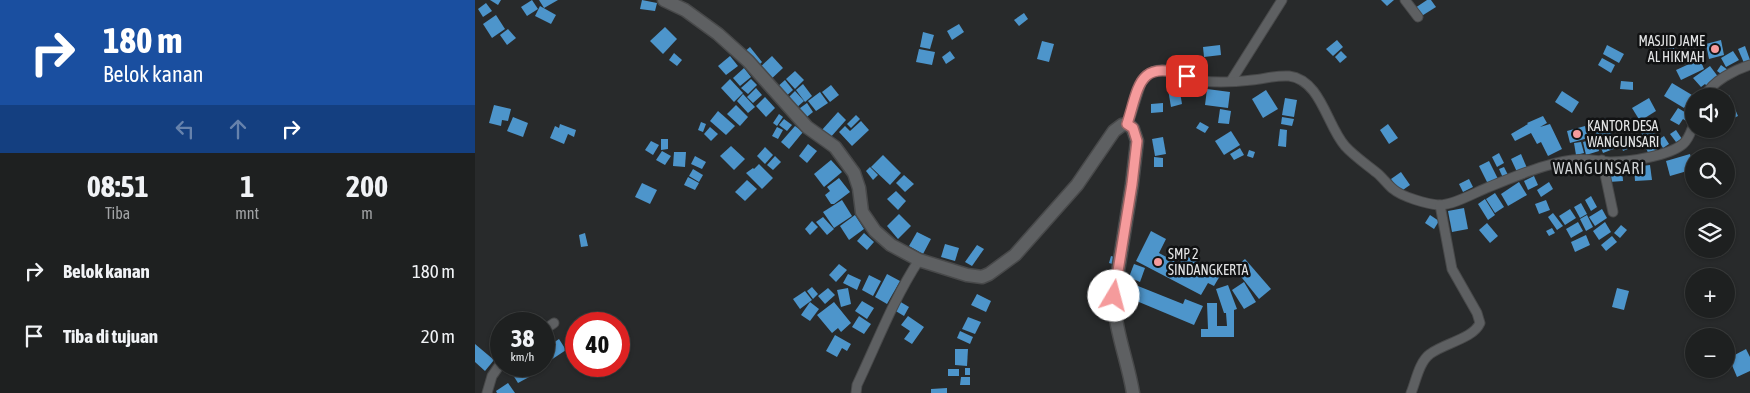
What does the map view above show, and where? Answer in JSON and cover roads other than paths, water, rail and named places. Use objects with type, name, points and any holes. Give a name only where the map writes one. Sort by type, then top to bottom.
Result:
[{"type":"street","points":[[664,0],[685,10],[719,34],[748,62],[807,127],[835,147],[854,173],[863,212],[868,223],[891,245],[919,260],[975,277],[989,274],[1015,255],[1077,185],[1114,131],[1127,124],[1133,128],[1137,141],[1114,296],[1114,313],[1133,393]]},
{"type":"street","points":[[1231,81],[1282,0]]},
{"type":"street","points":[[1405,0],[1418,17]]},
{"type":"street","points":[[1711,88],[1738,69],[1750,65]]},
{"type":"street","points":[[1127,124],[1143,80],[1152,71],[1176,72],[1197,80],[1211,82],[1288,76],[1298,79],[1314,92],[1344,145],[1393,189],[1399,194],[1410,198],[1440,205],[1463,198],[1516,176],[1556,164],[1571,160],[1591,159],[1611,162],[1645,158],[1667,152],[1684,144],[1687,138]]},
{"type":"street","points":[[1602,160],[1613,212]]},
{"type":"street","points":[[1411,393],[1424,361],[1430,354],[1471,333],[1480,323],[1452,269],[1440,205]]},
{"type":"street","points":[[856,393],[857,385],[878,336],[906,280],[919,260]]},
{"type":"street","points":[[487,393],[492,377]]},
{"type":"place","name":"MASJID JAME AL HIKMAH","points":[[1715,49]]},
{"type":"place","name":"KANTOR DESA WANGUNSARI","points":[[1577,134]]},
{"type":"place","name":"SMP 2 SINDANGKERTA","points":[[1158,262]]},
{"type":"district","name":"WANGUNSARI","points":[[1599,168]]}]
